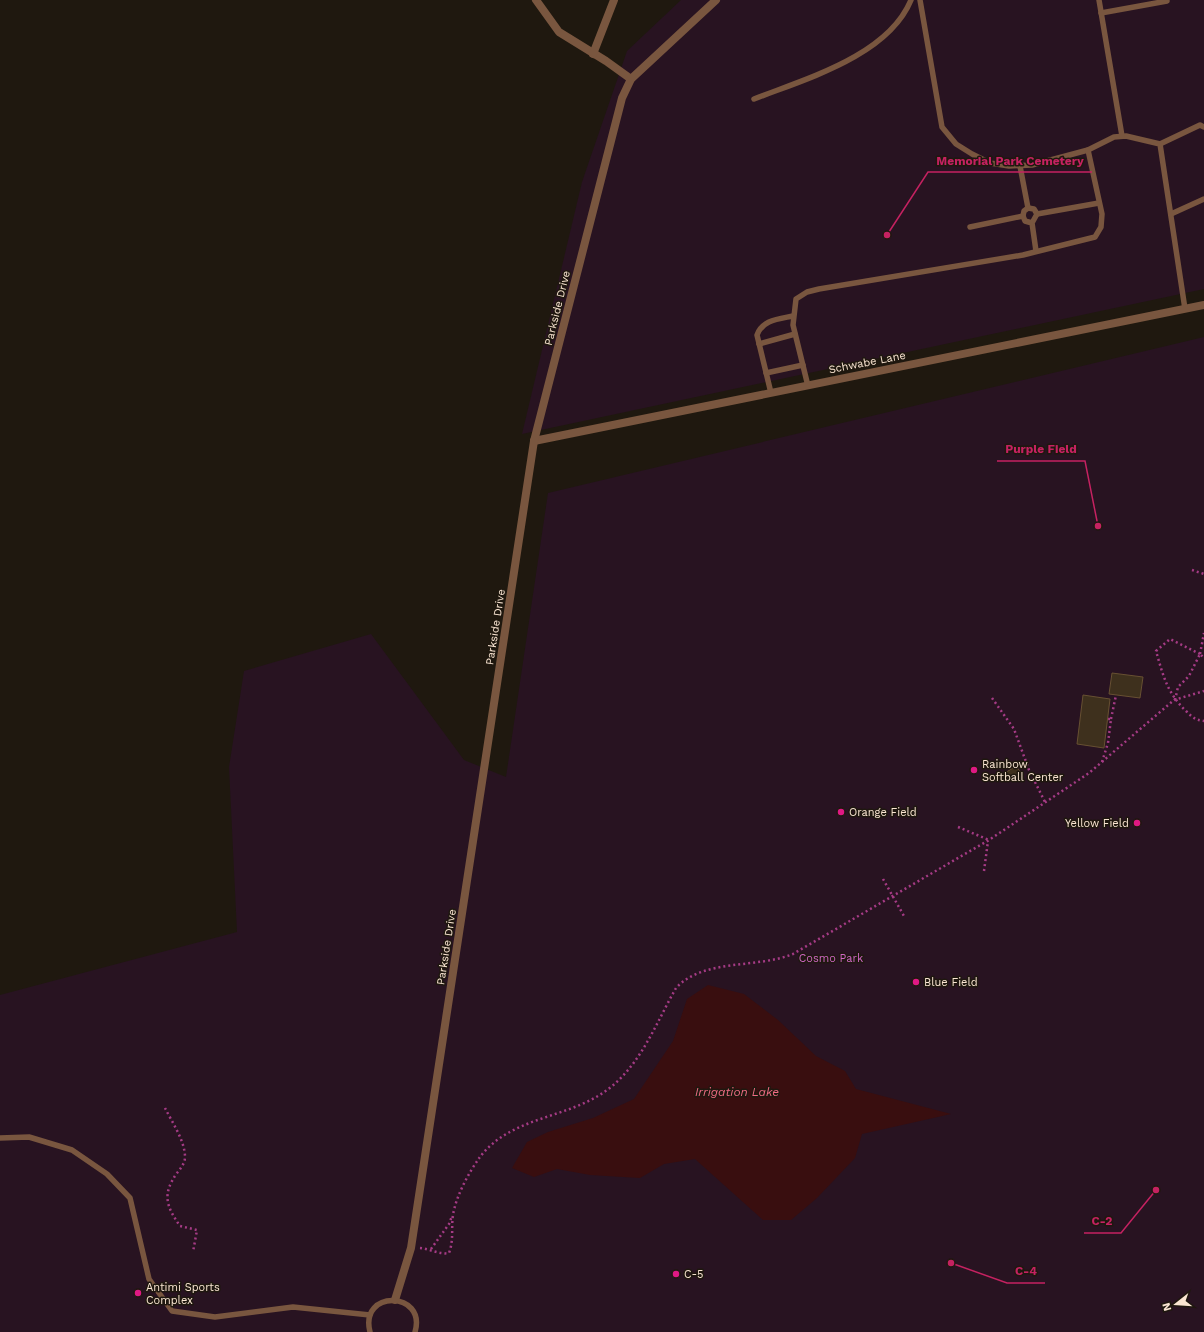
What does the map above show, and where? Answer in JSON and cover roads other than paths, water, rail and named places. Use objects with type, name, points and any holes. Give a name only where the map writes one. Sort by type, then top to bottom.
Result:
[{"type":"street","points":[[536,0],[559,32],[631,79]]},
{"type":"street","points":[[593,54],[614,0]]},
{"type":"street","name":"Parkside Drive","points":[[394,1300],[411,1248],[534,441],[622,98],[631,79],[716,0]]},
{"type":"street","name":"Schwabe Lane","points":[[534,441],[1204,305]]},
{"type":"lane","points":[[754,99],[828,71],[852,59],[887,33],[906,13],[911,0]]},
{"type":"lane","points":[[920,0],[942,127],[956,144],[990,163],[1009,166],[1032,165],[1088,150],[1114,137],[1122,136],[1143,139],[1160,144],[1200,125],[1204,127]]},
{"type":"lane","points":[[1099,0],[1122,136]]},
{"type":"lane","points":[[1101,13],[1168,0]]},
{"type":"lane","points":[[1160,144],[1185,309]]},
{"type":"lane","points":[[808,386],[795,334],[793,316],[796,299],[807,292],[819,288],[1036,251],[1095,237],[1102,227],[1102,214],[1088,150]]},
{"type":"lane","points":[[1020,166],[1028,208]]},
{"type":"lane","points":[[1171,214],[1204,199]]},
{"type":"lane","points":[[1037,214],[1099,203]]},
{"type":"lane","points":[[1028,208],[1034,209],[1037,214]]},
{"type":"lane","points":[[1028,208],[1024,211],[1023,216],[1025,221],[1032,223]]},
{"type":"lane","points":[[1036,251],[1032,223],[1037,214]]},
{"type":"lane","points":[[970,227],[1023,216]]},
{"type":"lane","points":[[771,393],[757,335],[759,328],[767,323],[793,316]]},
{"type":"lane","points":[[759,344],[795,334]]},
{"type":"lane","points":[[766,373],[803,364]]},
{"type":"lane","points":[[0,1138],[29,1137],[72,1150],[107,1174],[130,1198],[149,1279],[172,1311],[214,1317],[292,1307],[370,1315]]},
{"type":"lane","points":[[370,1332],[368,1323],[370,1315],[380,1303],[394,1300],[408,1305],[414,1311],[416,1318],[416,1332]]},
{"type":"water","name":"Irrigation Lake","points":[[708,985],[744,994],[778,1020],[816,1056],[845,1071],[856,1089],[951,1114],[862,1134],[855,1158],[817,1198],[791,1220],[763,1220],[695,1159],[664,1164],[640,1178],[590,1175],[557,1169],[534,1177],[512,1168],[527,1142],[548,1132],[593,1118],[634,1099],[673,1041],[687,999]]},
{"type":"place","name":"Memorial Park Cemetery","points":[[887,235]]},
{"type":"place","name":"Purple Field","points":[[1098,526]]},
{"type":"place","name":"Rainbow Softball Center","points":[[974,770]]},
{"type":"place","name":"Orange Field","points":[[841,812]]},
{"type":"place","name":"Yellow Field","points":[[1137,823]]},
{"type":"place","name":"Blue Field","points":[[916,982]]},
{"type":"place","name":"C-2","points":[[1156,1190]]},
{"type":"place","name":"C-4","points":[[951,1263]]},
{"type":"place","name":"C-5","points":[[676,1274]]},
{"type":"place","name":"Antimi Sports Complex","points":[[138,1293]]},
{"type":"park label","name":"Cosmo Park","points":[[831,958]]}]
